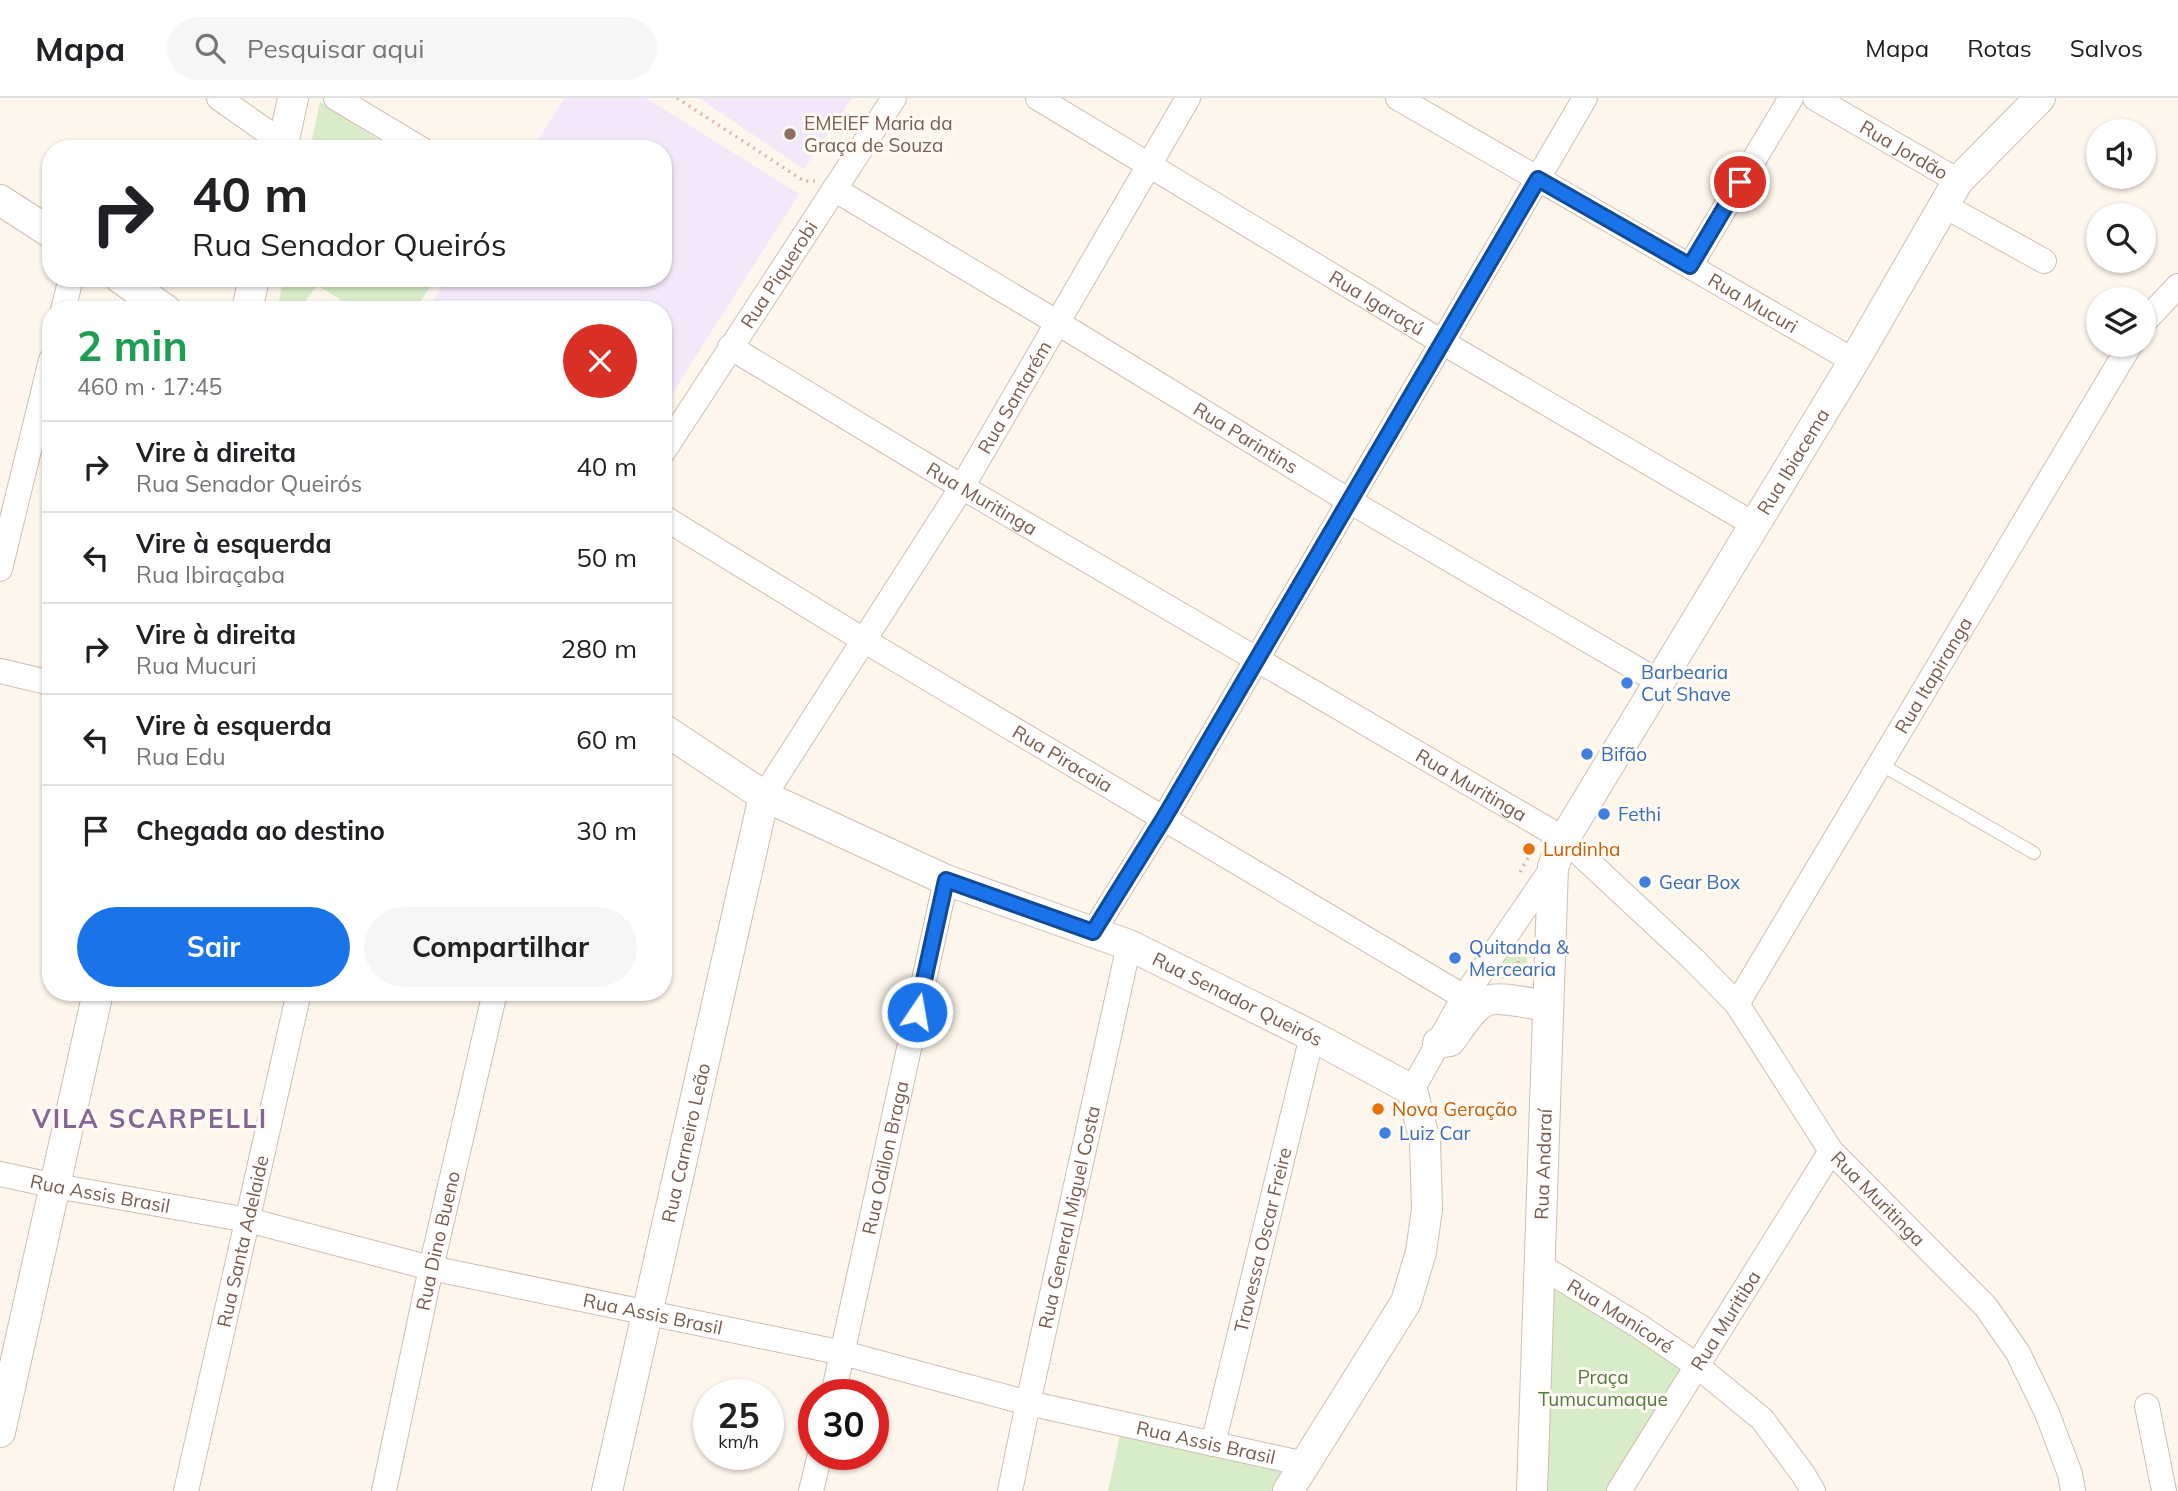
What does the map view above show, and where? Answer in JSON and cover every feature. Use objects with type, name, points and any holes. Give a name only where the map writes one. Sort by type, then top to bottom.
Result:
[{"type":"street","points":[[219,98],[275,140]]},
{"type":"street","points":[[284,140],[293,98]]},
{"type":"street","points":[[336,98],[406,140]]},
{"type":"street","name":"Rua Piquerobi","points":[[672,438],[894,98]]},
{"type":"street","name":"Rua Igaraçú","points":[[1038,98],[1442,342],[1755,525]]},
{"type":"street","name":"Rua Santarém","points":[[764,796],[962,487],[1188,98]]},
{"type":"street","name":"Rua Mucuri","points":[[1398,98],[1854,361]]},
{"type":"street","points":[[1093,932],[1164,818],[1351,502],[1585,98]]},
{"type":"street","points":[[1690,266],[1791,98]]},
{"type":"street","name":"Rua Jordão","points":[[1815,98],[2044,261]]},
{"type":"street","name":"Rua Ibiacema","points":[[1564,839],[1854,361],[1951,193],[2040,98]]},
{"type":"street","name":"Rua Parintins","points":[[834,190],[1351,502],[1661,683]]},
{"type":"street","points":[[0,200],[42,227]]},
{"type":"street","points":[[2156,309],[2178,286]]},
{"type":"street","points":[[133,287],[153,301]]},
{"type":"street","name":"Rua Muritinga","points":[[730,347],[962,487],[1564,839],[1693,959],[1737,1004],[1831,1151],[1986,1307],[2018,1353],[2047,1413],[2070,1474],[2073,1491]]},
{"type":"street","name":"Rua Itapiranga","points":[[1737,1004],[2123,357]]},
{"type":"street","points":[[0,569],[42,397]]},
{"type":"street","name":"Rua Piracaia","points":[[672,523],[865,641],[1465,997]]},
{"type":"street","points":[[0,671],[42,681]]},
{"type":"street","name":"Rua Senador Queirós","points":[[672,735],[764,796],[946,880],[1129,946],[1312,1036],[1412,1090]]},
{"type":"street","name":"Rua Carneiro Leão","points":[[607,1491],[764,796]]},
{"type":"street","name":"Rua Andaraí","points":[[1532,1491],[1553,867],[1564,839]]},
{"type":"street","points":[[1288,1491],[1406,1302],[1421,1252],[1427,1209],[1425,1141],[1412,1090],[1465,997],[1553,867]]},
{"type":"street","name":"Rua Odilon Braga","points":[[837,1379],[946,880]]},
{"type":"street","name":"Rua General Miguel Costa","points":[[1010,1491],[1027,1403],[1129,946]]},
{"type":"street","points":[[1438,1043],[1450,1041],[1483,1002],[1496,999],[1547,1006]]},
{"type":"street","points":[[0,1432],[96,1001]]},
{"type":"street","name":"Rua Santa Adelaide","points":[[186,1491],[297,1001]]},
{"type":"street","name":"Rua Dino Bueno","points":[[384,1491],[431,1268],[493,1001]]},
{"type":"street","name":"Travessa Oscar Freire","points":[[1213,1444],[1312,1036]]},
{"type":"street","name":"Rua Muritiba","points":[[1619,1491],[1831,1151]]},
{"type":"street","name":"Rua Assis Brasil","points":[[0,1174],[248,1220],[431,1268],[843,1353],[1027,1403],[1305,1464]]},
{"type":"street","name":"Rua Manicoré","points":[[1539,1265],[1696,1365],[1762,1419],[1813,1491]]},
{"type":"street","points":[[2147,1406],[2164,1491]]},
{"type":"street","points":[[811,1491],[816,1470]]},
{"type":"lane","points":[[1880,764],[2034,853]]},
{"type":"path","points":[[677,98],[804,181],[819,181],[834,190]]},
{"type":"shaded area","points":[[565,98],[646,98],[799,194],[672,394],[672,301],[433,301],[442,287],[672,287],[672,140],[538,140]]},
{"type":"shaded area","name":"EMEIEF Maria da Graça de Souza","points":[[699,98],[852,98],[804,169]]},
{"type":"green space","points":[[320,102],[378,140],[312,140]]},
{"type":"green space","points":[[282,287],[316,287],[305,301],[279,301]]},
{"type":"green space","points":[[320,287],[430,287],[420,301],[343,301]]},
{"type":"green space","points":[[1510,946],[1522,948],[1528,970],[1519,978],[1501,979],[1494,974]]},
{"type":"green space","name":"Praça Tumucumaque","points":[[1549,1282],[1685,1367],[1609,1491],[1539,1491]]},
{"type":"green space","points":[[1120,1435],[1286,1470],[1271,1491],[1108,1491]]},
{"type":"place","name":"EMEIEF Maria da Graça de Souza","points":[[790,134]]},
{"type":"place","name":"Barbearia Cut Shave","points":[[1627,683]]},
{"type":"place","name":"Bifão","points":[[1587,754]]},
{"type":"place","name":"Fethi","points":[[1604,814]]},
{"type":"place","name":"Lurdinha","points":[[1529,849]]},
{"type":"place","name":"Gear Box","points":[[1645,882]]},
{"type":"place","name":"Quitanda & Mercearia","points":[[1455,958]]},
{"type":"place","name":"Nova Geração","points":[[1378,1109]]},
{"type":"place","name":"Luiz Car","points":[[1385,1133]]},
{"type":"district","name":"VILA SCARPELLI","points":[[150,1119]]},
{"type":"route","points":[[917,1012],[946,880],[1093,932],[1164,818],[1351,502],[1538,179],[1690,266],[1740,182]]}]
